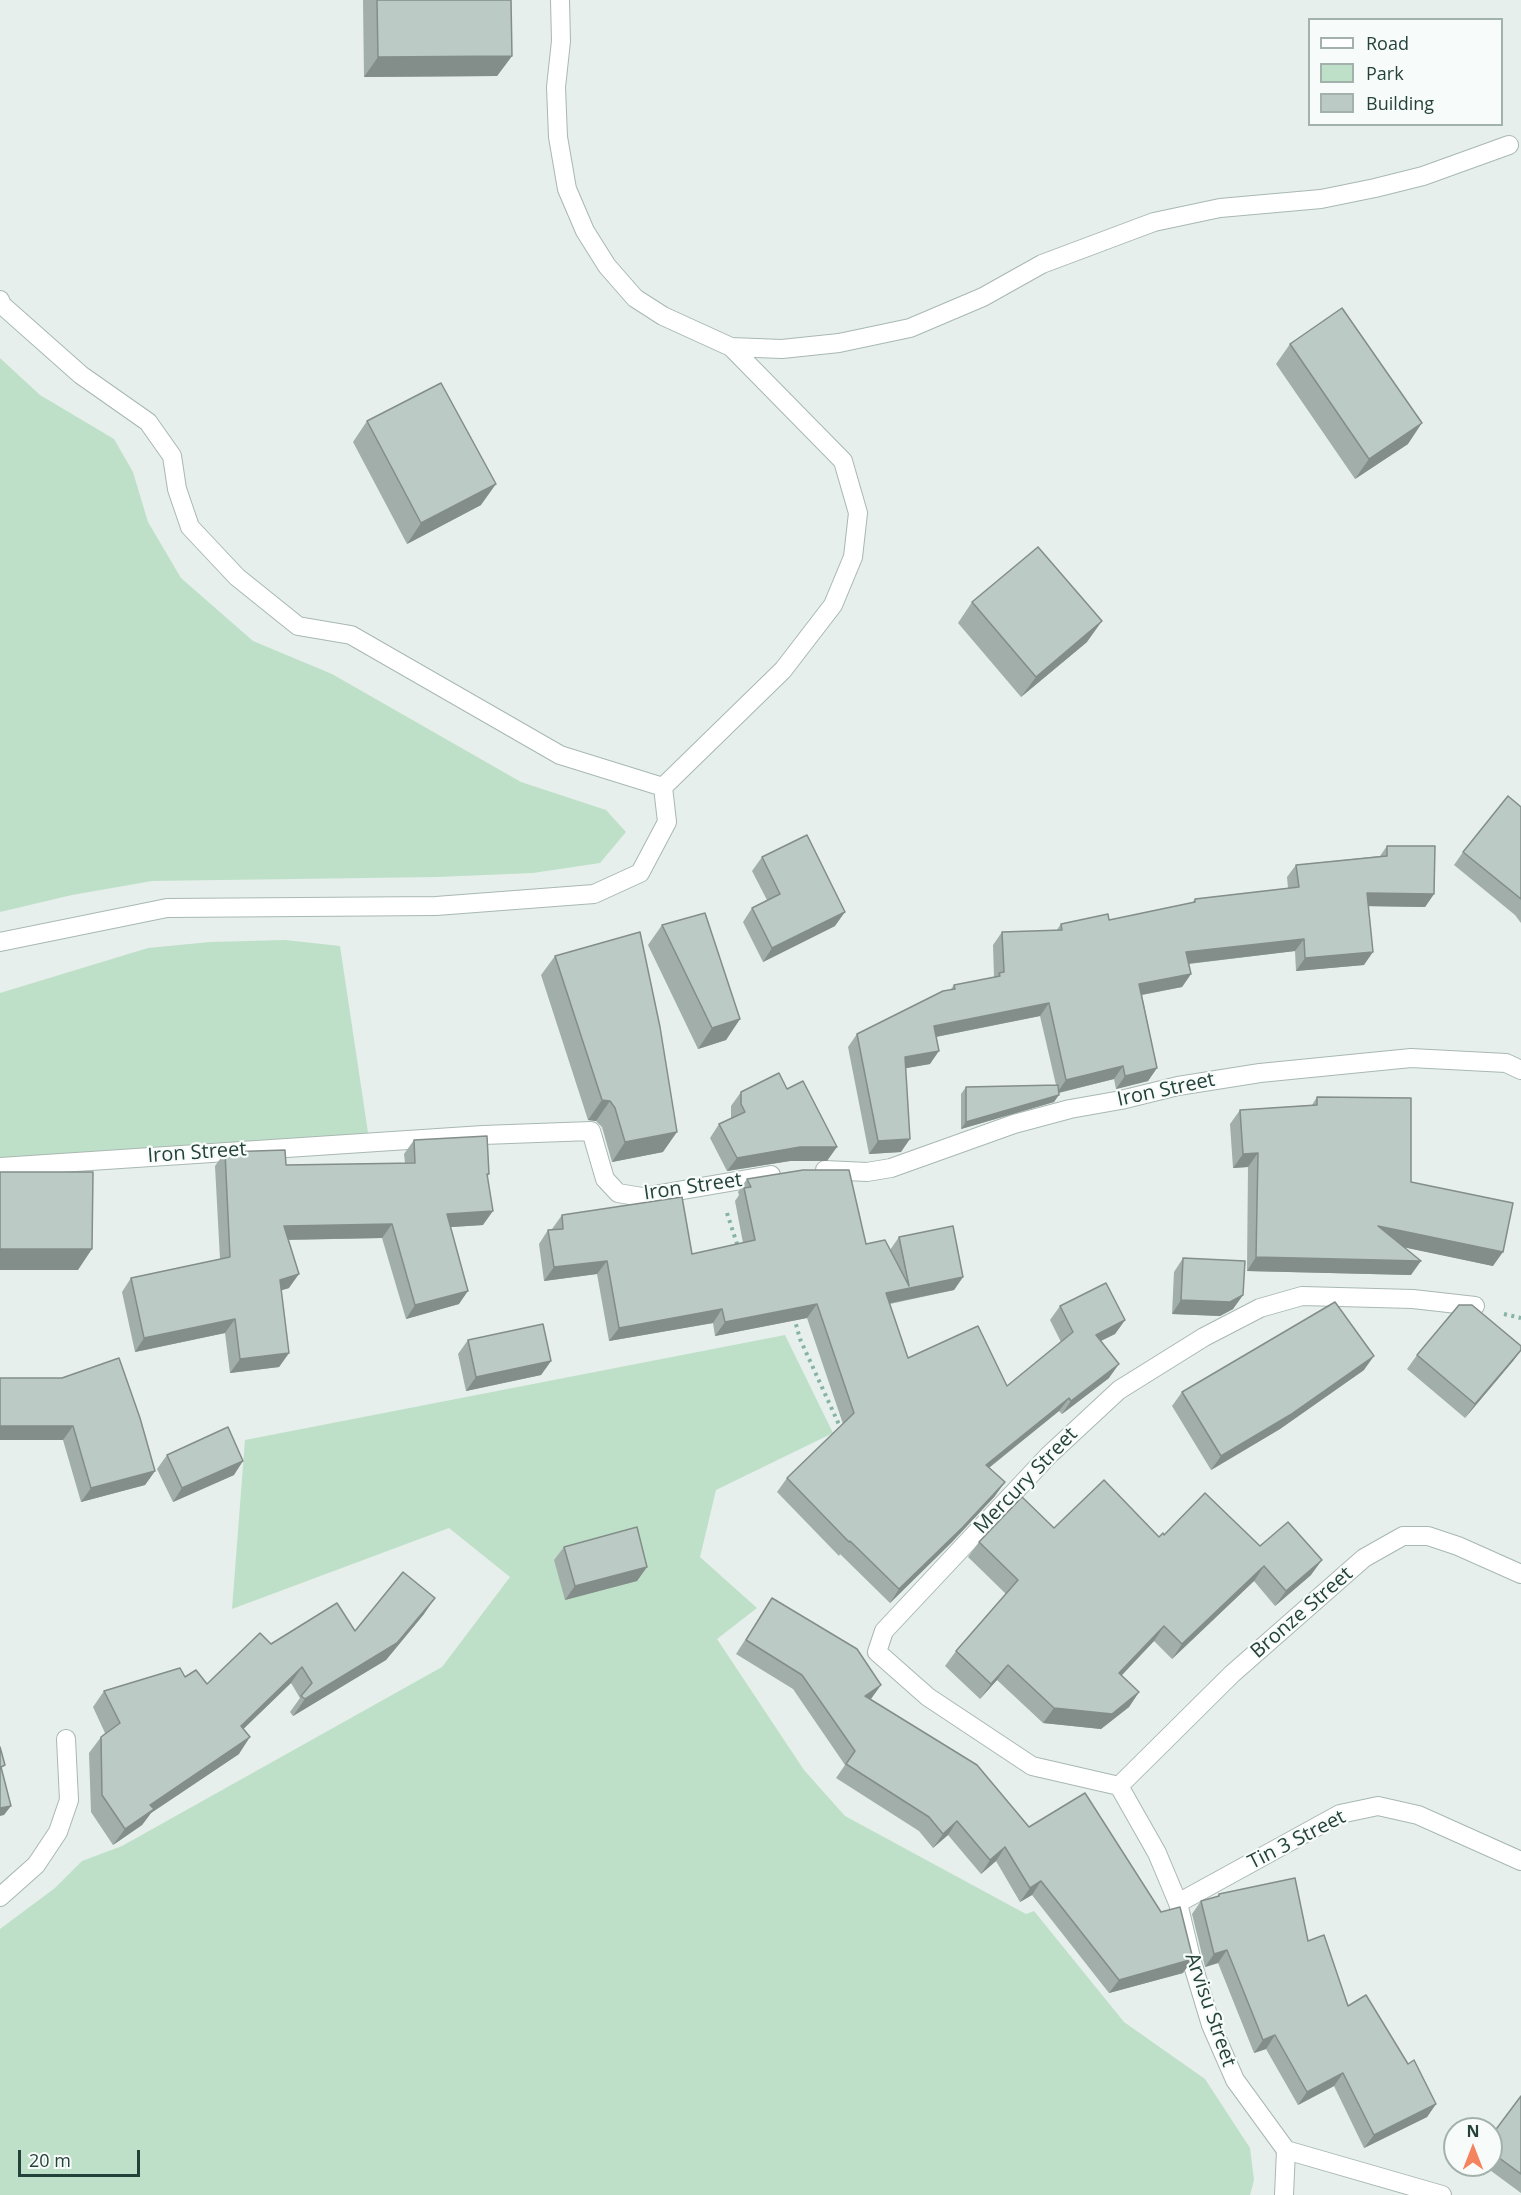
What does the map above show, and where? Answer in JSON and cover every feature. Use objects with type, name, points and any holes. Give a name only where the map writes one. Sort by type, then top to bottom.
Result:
[{"type":"street","points":[[560,0],[561,41],[556,87],[558,137],[567,189],[585,231],[608,266],[635,298],[663,316],[731,347],[843,460],[858,513],[853,557],[833,605],[783,670],[663,787]]},
{"type":"street","points":[[731,347],[782,349],[839,343],[910,328],[983,297],[1042,264],[1154,222],[1220,208],[1321,199],[1365,190],[1423,176],[1509,145]]},
{"type":"street","points":[[0,300],[2,305],[81,375],[148,422],[172,456],[177,489],[190,527],[237,577],[298,626],[351,635],[560,755],[663,787]]},
{"type":"street","points":[[0,942],[167,908],[436,906],[594,894],[640,873],[667,822],[663,787]]},
{"type":"street","name":"Iron Street","points":[[0,1167],[471,1136],[591,1131],[606,1179],[618,1193],[642,1197],[798,1171],[867,1172],[891,1168],[1014,1124],[1059,1112],[1178,1086],[1260,1072],[1411,1058],[1506,1063],[1521,1070]]},
{"type":"street","name":"Mercury Street","points":[[1119,1786],[1032,1766],[937,1704],[877,1652],[884,1631],[1049,1455],[1119,1390],[1204,1337],[1260,1308],[1302,1296],[1413,1299],[1475,1306]]},
{"type":"street","name":"Bronze Street","points":[[1119,1786],[1232,1674],[1364,1558],[1402,1536],[1428,1536],[1458,1546],[1521,1574]]},
{"type":"street","points":[[0,1897],[36,1865],[58,1832],[69,1800],[66,1739]]},
{"type":"street","name":"Arvisu Street","points":[[1119,1786],[1157,1853],[1178,1903],[1192,1962],[1211,2025],[1235,2080],[1286,2150]]},
{"type":"street","name":"Tin 3 Street","points":[[1178,1903],[1340,1814],[1378,1806],[1418,1815],[1521,1862]]},
{"type":"street","points":[[1284,2195],[1286,2150],[1442,2195]]},
{"type":"path","points":[[725,1207],[737,1247],[747,1245]]},
{"type":"path","points":[[792,1310],[800,1339],[844,1434]]},
{"type":"green space","points":[[0,358],[40,395],[114,439],[133,472],[148,522],[181,578],[253,641],[332,674],[521,782],[606,810],[626,832],[600,863],[533,873],[437,877],[152,881],[72,895],[0,912]]},
{"type":"green space","points":[[285,940],[340,946],[370,1146],[0,1174],[0,993],[148,948],[210,942]]},
{"type":"green space","points":[[785,1335],[833,1433],[716,1490],[700,1557],[757,1608],[717,1639],[804,1770],[845,1816],[1026,1914],[1034,1911],[1124,2022],[1205,2079],[1250,2148],[1254,2180],[1250,2195],[0,2195],[0,1929],[55,1888],[82,1861],[122,1846],[442,1667],[510,1577],[449,1528],[232,1609],[245,1440]]},
{"type":"building","points":[[377,0],[511,0],[512,56],[378,57]]},
{"type":"building","points":[[1342,308],[1422,423],[1369,459],[1290,344]]},
{"type":"building","points":[[441,383],[496,484],[421,523],[367,421]]},
{"type":"building","points":[[1038,547],[1102,621],[1036,677],[972,602]]},
{"type":"building","points":[[1508,796],[1521,807],[1521,899],[1463,852]]},
{"type":"building","points":[[807,835],[845,912],[772,948],[752,908],[780,894],[762,857]]},
{"type":"building","points":[[1387,846],[1435,846],[1434,894],[1367,893],[1373,952],[1305,958],[1304,939],[1186,952],[1191,974],[1139,984],[1157,1068],[1125,1076],[1123,1066],[1066,1080],[1049,1003],[934,1026],[939,1051],[905,1057],[910,1139],[878,1141],[857,1034],[943,991],[955,989],[954,985],[1000,976],[999,973],[1004,972],[1002,932],[1062,930],[1061,924],[1108,914],[1109,920],[1195,902],[1195,899],[1299,887],[1296,865],[1387,856]]},
{"type":"building","points":[[705,913],[740,1019],[712,1028],[662,925]]},
{"type":"building","points":[[640,932],[660,1027],[677,1132],[625,1142],[615,1108],[610,1101],[602,1100],[555,956]]},
{"type":"building","points":[[779,1073],[787,1089],[803,1081],[837,1147],[800,1147],[737,1158],[719,1124],[745,1112],[741,1104],[741,1092]]},
{"type":"building","points":[[1058,1085],[1059,1095],[966,1122],[966,1087]]},
{"type":"building","points":[[1317,1097],[1411,1098],[1411,1182],[1513,1203],[1503,1252],[1378,1226],[1421,1261],[1256,1257],[1258,1153],[1243,1154],[1240,1110],[1317,1105]]},
{"type":"building","points":[[487,1136],[489,1174],[487,1174],[493,1211],[447,1214],[468,1291],[415,1305],[392,1224],[284,1226],[299,1274],[280,1280],[289,1353],[240,1359],[235,1319],[144,1338],[131,1278],[230,1257],[225,1152],[285,1150],[286,1165],[415,1163],[414,1140]]},
{"type":"building","points":[[803,1170],[849,1170],[866,1244],[885,1240],[909,1286],[899,1237],[953,1226],[963,1277],[886,1293],[908,1358],[978,1326],[1007,1386],[1073,1332],[1060,1306],[1106,1283],[1125,1320],[1096,1335],[1119,1364],[1071,1401],[1069,1398],[986,1465],[1005,1482],[962,1528],[899,1589],[849,1542],[787,1478],[854,1413],[817,1304],[725,1322],[722,1309],[619,1328],[607,1261],[554,1267],[548,1230],[563,1229],[562,1215],[682,1197],[692,1254],[755,1240],[744,1188],[751,1187],[747,1179]]},
{"type":"building","points":[[0,1172],[93,1172],[92,1249],[0,1249]]},
{"type":"building","points":[[1183,1258],[1245,1261],[1243,1295],[1230,1302],[1181,1300]]},
{"type":"building","points":[[1335,1302],[1374,1356],[1290,1415],[1221,1456],[1182,1392]]},
{"type":"building","points":[[1459,1305],[1472,1305],[1521,1346],[1521,1350],[1475,1404],[1417,1355]]},
{"type":"building","points":[[543,1324],[551,1361],[476,1377],[468,1340]]},
{"type":"building","points":[[119,1358],[155,1471],[91,1488],[73,1426],[0,1426],[0,1378],[62,1378]]},
{"type":"building","points":[[228,1427],[243,1461],[182,1488],[167,1455]]},
{"type":"building","points":[[1104,1480],[1159,1537],[1163,1533],[1164,1535],[1205,1493],[1260,1546],[1288,1522],[1322,1560],[1286,1591],[1264,1566],[1182,1644],[1164,1626],[1119,1673],[1139,1692],[1112,1714],[1054,1708],[1008,1665],[991,1684],[956,1651],[1018,1580],[979,1542],[1022,1497],[1054,1528]]},
{"type":"building","points":[[637,1527],[647,1567],[575,1586],[564,1547]]},
{"type":"building","points":[[403,1572],[435,1598],[397,1643],[305,1699],[301,1696],[312,1683],[302,1667],[241,1726],[250,1737],[150,1805],[154,1809],[125,1829],[102,1795],[101,1737],[120,1723],[104,1691],[180,1668],[185,1677],[196,1670],[207,1684],[260,1633],[271,1644],[337,1603],[355,1631]]},
{"type":"building","points":[[772,1598],[857,1649],[881,1685],[865,1696],[977,1765],[1029,1827],[1085,1793],[1161,1912],[1180,1907],[1193,1959],[1119,1980],[1041,1881],[1030,1888],[1005,1847],[990,1860],[957,1821],[943,1834],[929,1817],[846,1764],[855,1751],[802,1675],[746,1640]]},
{"type":"building","points":[[0,1747],[5,1765],[1,1767],[11,1806],[0,1808]]},
{"type":"building","points":[[1295,1878],[1308,1941],[1324,1935],[1348,2006],[1366,1995],[1408,2064],[1414,2060],[1436,2104],[1374,2135],[1343,2073],[1307,2092],[1275,2035],[1263,2040],[1227,1950],[1214,1954],[1201,1901],[1219,1896],[1219,1894]]},
{"type":"building","points":[[1521,2096],[1521,2174],[1503,2161],[1503,2120]]}]
